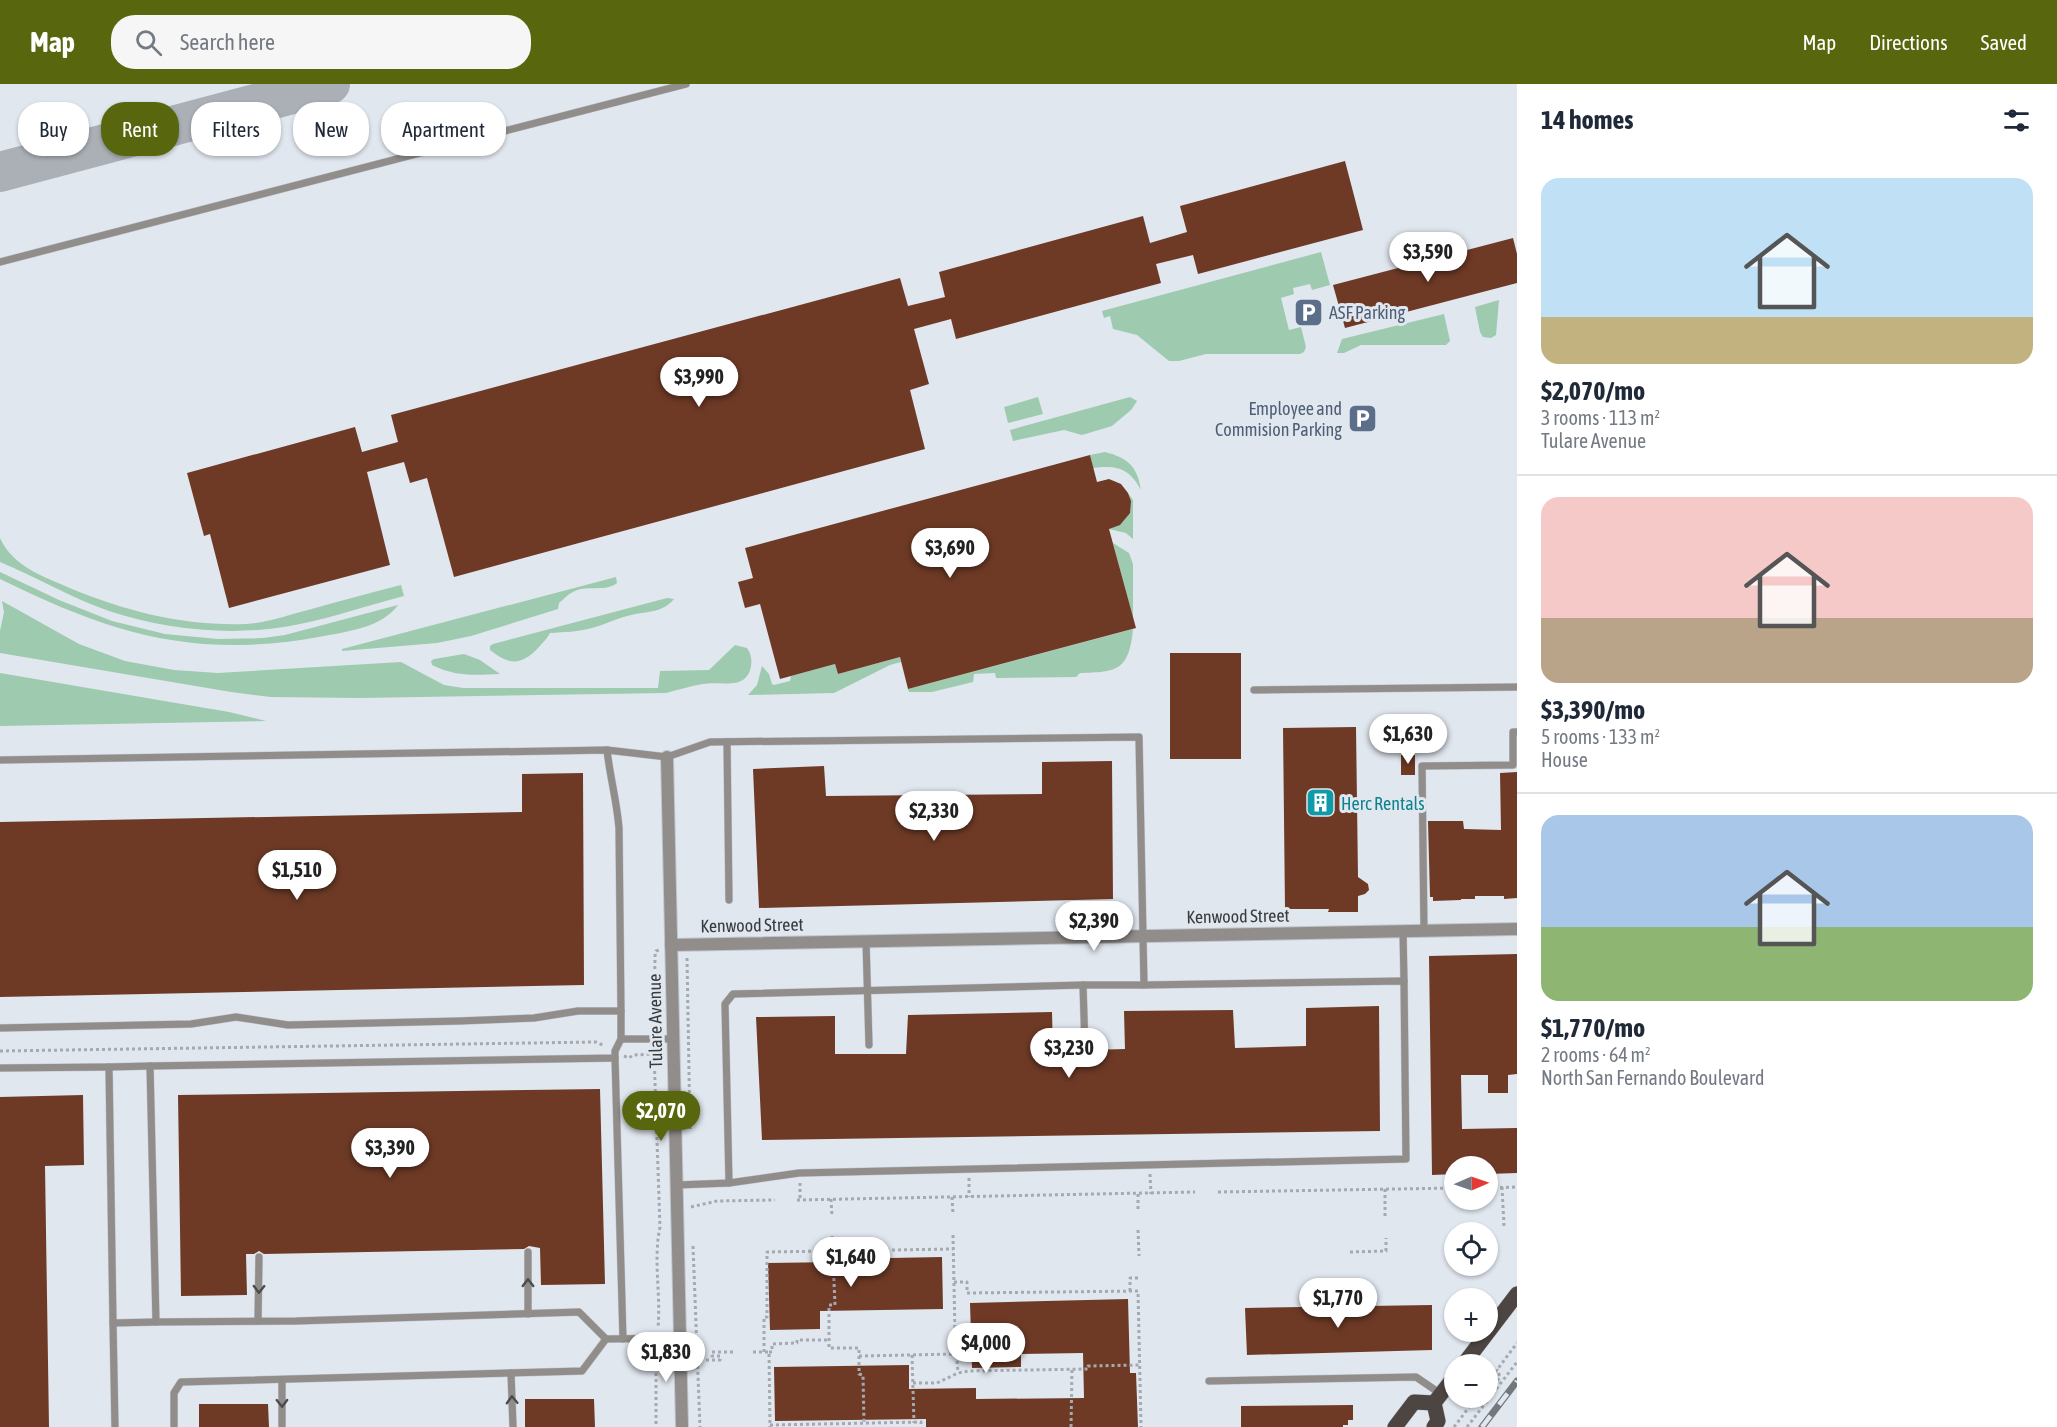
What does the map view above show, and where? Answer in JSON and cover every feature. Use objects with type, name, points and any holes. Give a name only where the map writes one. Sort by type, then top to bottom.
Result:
[{"type":"main road","points":[[1471,1354],[1517,1294]]},
{"type":"main road","points":[[1434,1427],[1438,1421],[1438,1399],[1444,1391]]},
{"type":"main road","points":[[1395,1427],[1414,1402],[1438,1399]]},
{"type":"street","name":"Tulare Avenue","points":[[667,757],[682,1427]]},
{"type":"street","name":"Kenwood Street","points":[[671,945],[1517,929]]},
{"type":"lane","points":[[0,262],[686,84]]},
{"type":"lane","points":[[1254,690],[1517,687]]},
{"type":"lane","points":[[1424,931],[1422,766],[1513,765],[1513,732],[1517,732]]},
{"type":"lane","points":[[0,760],[607,750],[667,757],[710,742],[1139,737],[1144,985]]},
{"type":"lane","points":[[727,742],[729,900]]},
{"type":"lane","points":[[607,750],[619,828],[621,1039],[615,1054],[623,1339]]},
{"type":"lane","points":[[677,1185],[729,1183],[799,1173],[1406,1159],[1403,931]]},
{"type":"lane","points":[[866,941],[868,1045]]},
{"type":"lane","points":[[729,1183],[725,1004],[733,994],[1083,985],[1404,981]]},
{"type":"lane","points":[[1083,985],[1085,1048]]},
{"type":"lane","points":[[0,1028],[191,1024],[236,1017],[288,1025],[459,1021],[534,1018],[578,1011],[621,1011]]},
{"type":"lane","points":[[621,1039],[673,1039]]},
{"type":"lane","points":[[0,1068],[615,1054]]},
{"type":"lane","points":[[150,1066],[156,1322]]},
{"type":"lane","points":[[109,1067],[115,1427]]},
{"type":"lane","points":[[528,1252],[528,1314]]},
{"type":"lane","points":[[258,1321],[259,1257]]},
{"type":"lane","points":[[113,1323],[579,1312],[606,1339],[680,1338]]},
{"type":"lane","points":[[174,1427],[174,1393],[181,1382],[582,1371],[606,1339]]},
{"type":"lane","points":[[511,1373],[513,1427]]},
{"type":"lane","points":[[1209,1382],[1416,1377],[1438,1399]]},
{"type":"lane","points":[[282,1380],[282,1427]]},
{"type":"path","points":[[686,944],[690,1131]]},
{"type":"path","points":[[656,1427],[655,1358],[660,1309],[657,1243],[660,1227],[653,1039],[655,956],[656,951],[671,945]]},
{"type":"path","points":[[0,1051],[596,1042],[615,1054],[629,1058],[633,1055],[654,1054]]},
{"type":"path","points":[[1150,1174],[1151,1194]]},
{"type":"path","points":[[969,1177],[969,1197]]},
{"type":"path","points":[[800,1181],[798,1200],[1195,1192]]},
{"type":"path","points":[[1498,1188],[1517,1187]]},
{"type":"path","points":[[1218,1192],[1444,1188]]},
{"type":"path","points":[[1502,1188],[1504,1226]]},
{"type":"path","points":[[1385,1189],[1385,1216]]},
{"type":"path","points":[[1138,1194],[1138,1212]]},
{"type":"path","points":[[952,1197],[953,1214]]},
{"type":"path","points":[[831,1199],[832,1217]]},
{"type":"path","points":[[690,1215],[690,1207],[717,1201],[775,1200]]},
{"type":"path","points":[[1138,1230],[1139,1256]]},
{"type":"path","points":[[953,1235],[958,1373]]},
{"type":"path","points":[[832,1236],[835,1305],[829,1305],[829,1348],[859,1348],[859,1374],[863,1374],[864,1424]]},
{"type":"path","points":[[1350,1252],[1386,1251],[1386,1238]]},
{"type":"path","points":[[692,1239],[700,1427]]},
{"type":"path","points":[[921,1427],[921,1422],[770,1426],[764,1317],[767,1317],[767,1252],[953,1249]]},
{"type":"path","points":[[1131,1291],[1130,1278],[1139,1278]]},
{"type":"path","points":[[954,1282],[967,1282],[968,1293],[1138,1291],[1141,1427]]},
{"type":"path","points":[[753,1352],[772,1352],[772,1344],[797,1343],[797,1340],[829,1340]]},
{"type":"path","points":[[1498,1368],[1517,1343]]},
{"type":"path","points":[[706,1360],[720,1360],[720,1356],[712,1356],[712,1352],[734,1352]]},
{"type":"path","points":[[859,1356],[958,1354]]},
{"type":"path","points":[[912,1355],[914,1423]]},
{"type":"path","points":[[1498,1387],[1517,1362]]},
{"type":"path","points":[[913,1383],[937,1383],[958,1373],[969,1371],[1088,1369],[1088,1366],[1139,1365]]},
{"type":"path","points":[[1071,1427],[1072,1369]]},
{"type":"path","points":[[1454,1427],[1468,1408]]},
{"type":"path","points":[[1473,1408],[1479,1413]]},
{"type":"path","points":[[1467,1427],[1482,1408]]},
{"type":"green space","points":[[1321,252],[1330,285],[1312,290],[1310,284],[1293,288],[1294,294],[1281,298],[1289,330],[1301,327],[1306,347],[1300,354],[1206,354],[1179,361],[1169,361],[1137,335],[1113,329],[1110,316],[1104,318],[1102,311]]},
{"type":"green space","points":[[1499,300],[1496,335],[1491,338],[1483,337],[1475,307]]},
{"type":"green space","points":[[1444,314],[1450,341],[1446,345],[1361,345],[1344,353],[1337,353],[1342,339]]},
{"type":"green space","points":[[1038,397],[1043,414],[1008,423],[1004,407]]},
{"type":"green space","points":[[1130,397],[1137,401],[1131,410],[1112,426],[1082,435],[1064,430],[1013,441],[1010,430]]},
{"type":"green space","points":[[1105,452],[1120,457],[1130,464],[1137,475],[1141,490],[1132,477],[1122,470],[1109,467],[1093,468],[1090,455]]},
{"type":"green space","points":[[1128,493],[1133,500],[1133,539],[1126,533],[1109,529],[1131,501]]},
{"type":"green space","points":[[0,538],[13,557],[21,564],[51,580],[135,611],[178,620],[223,624],[254,623],[401,585],[404,596],[329,617],[262,630],[218,631],[173,626],[130,617],[95,606],[0,562]]},
{"type":"green space","points":[[1113,543],[1129,553],[1133,564],[1133,618]]},
{"type":"green space","points":[[0,572],[59,600],[112,621],[165,634],[218,639],[285,635],[398,605],[374,623],[334,634],[278,643],[236,645],[196,643],[157,638],[81,615],[0,579]]},
{"type":"green space","points":[[616,577],[617,583],[613,586],[586,588],[573,592],[559,603],[558,609],[471,636],[437,643],[342,651],[342,649]]},
{"type":"green space","points":[[667,598],[674,599],[658,610],[627,616],[587,629],[550,633],[532,654],[520,660],[503,659],[490,650],[493,644]]},
{"type":"green space","points":[[2,601],[79,644],[125,661],[174,670],[218,673],[401,662],[444,685],[463,688],[658,688],[660,671],[709,670],[735,645],[747,648],[751,663],[748,674],[739,682],[703,684],[666,693],[360,698],[271,697],[0,653],[0,631],[4,612]]},
{"type":"green space","points":[[1133,629],[1131,643],[1124,661],[1112,670],[1080,673],[1076,677],[996,678],[995,673],[974,674],[973,682],[932,692],[909,692],[908,689]]},
{"type":"green space","points":[[464,654],[480,660],[500,674],[457,673],[432,665],[431,661],[434,659]]},
{"type":"green space","points":[[900,657],[901,662],[890,665],[834,693],[748,695],[757,685],[762,666],[774,685],[790,681],[791,676],[835,664],[838,674]]},
{"type":"green space","points":[[0,673],[229,712],[266,721],[0,726]]},
{"type":"building","points":[[1345,161],[1363,230],[1198,274],[1193,255],[1156,264],[1161,283],[956,339],[951,319],[914,329],[929,384],[910,390],[925,449],[454,577],[427,478],[410,483],[404,462],[367,472],[390,565],[229,608],[210,534],[204,536],[187,473],[355,427],[362,452],[398,442],[391,415],[900,278],[908,306],[945,297],[939,272],[1143,216],[1150,243],[1187,232],[1180,206]]},
{"type":"building","points":[[1513,238],[1517,254],[1517,283],[1345,328],[1333,285]]},
{"type":"building","points":[[1090,455],[1097,482],[1109,479],[1121,484],[1131,501],[1130,513],[1120,525],[1109,529],[1136,628],[908,689],[900,657],[838,674],[835,664],[780,679],[760,604],[745,608],[738,582],[753,578],[745,548]]},
{"type":"building","points":[[1170,653],[1241,653],[1241,759],[1170,759]]},
{"type":"building","name":"Herc Rentals","points":[[1356,727],[1358,877],[1368,884],[1369,890],[1358,896],[1358,912],[1328,912],[1329,909],[1285,909],[1283,728]]},
{"type":"building","points":[[1401,755],[1415,755],[1415,775],[1401,775]]},
{"type":"building","points":[[1112,761],[1113,899],[759,908],[753,769],[824,766],[826,796],[1042,794],[1042,762]]},
{"type":"building","points":[[1517,772],[1517,898],[1475,896],[1475,899],[1433,901],[1433,897],[1430,897],[1428,821],[1463,821],[1464,829],[1501,830],[1500,773]]},
{"type":"building","points":[[583,773],[584,985],[0,997],[0,822],[522,812],[522,774]]},
{"type":"building","points":[[1517,954],[1517,1074],[1508,1075],[1508,1093],[1488,1093],[1488,1075],[1461,1075],[1462,1129],[1517,1128],[1517,1173],[1498,1174],[1498,1156],[1444,1156],[1444,1174],[1432,1175],[1429,956]]},
{"type":"building","points":[[1379,1006],[1380,1131],[762,1140],[756,1017],[835,1016],[835,1054],[906,1054],[908,1015],[1052,1012],[1053,1051],[1080,1050],[1085,1054],[1090,1050],[1125,1049],[1124,1011],[1233,1010],[1235,1048],[1306,1046],[1306,1008]]},
{"type":"building","points":[[600,1089],[605,1284],[541,1285],[540,1248],[529,1246],[524,1249],[264,1254],[259,1251],[246,1254],[247,1295],[181,1296],[178,1095]]},
{"type":"building","points":[[83,1095],[84,1165],[45,1166],[49,1427],[0,1427],[0,1097]]},
{"type":"building","points":[[942,1257],[943,1309],[820,1311],[820,1329],[770,1330],[768,1263]]},
{"type":"building","points":[[1128,1299],[1130,1373],[1136,1373],[1138,1427],[926,1427],[926,1419],[775,1421],[774,1367],[909,1365],[909,1389],[976,1388],[976,1399],[1084,1398],[1083,1353],[1021,1354],[1021,1367],[972,1368],[970,1303]]},
{"type":"building","points":[[1432,1305],[1432,1350],[1247,1355],[1245,1308]]},
{"type":"building","points":[[525,1399],[594,1399],[595,1427],[525,1427]]},
{"type":"building","points":[[199,1404],[268,1404],[269,1427],[199,1427]]},
{"type":"building","points":[[1353,1405],[1353,1420],[1348,1420],[1348,1425],[1343,1425],[1343,1427],[1241,1427],[1241,1406]]},
{"type":"taxiway","points":[[0,172],[330,84]]},
{"type":"railway","points":[[1482,1427],[1517,1381]]},
{"type":"place","name":"ASF Parking","points":[[1308,312]]},
{"type":"place","name":"Employee and Commision Parking","points":[[1363,418]]},
{"type":"place","name":"Herc Rentals","points":[[1320,803]]}]
